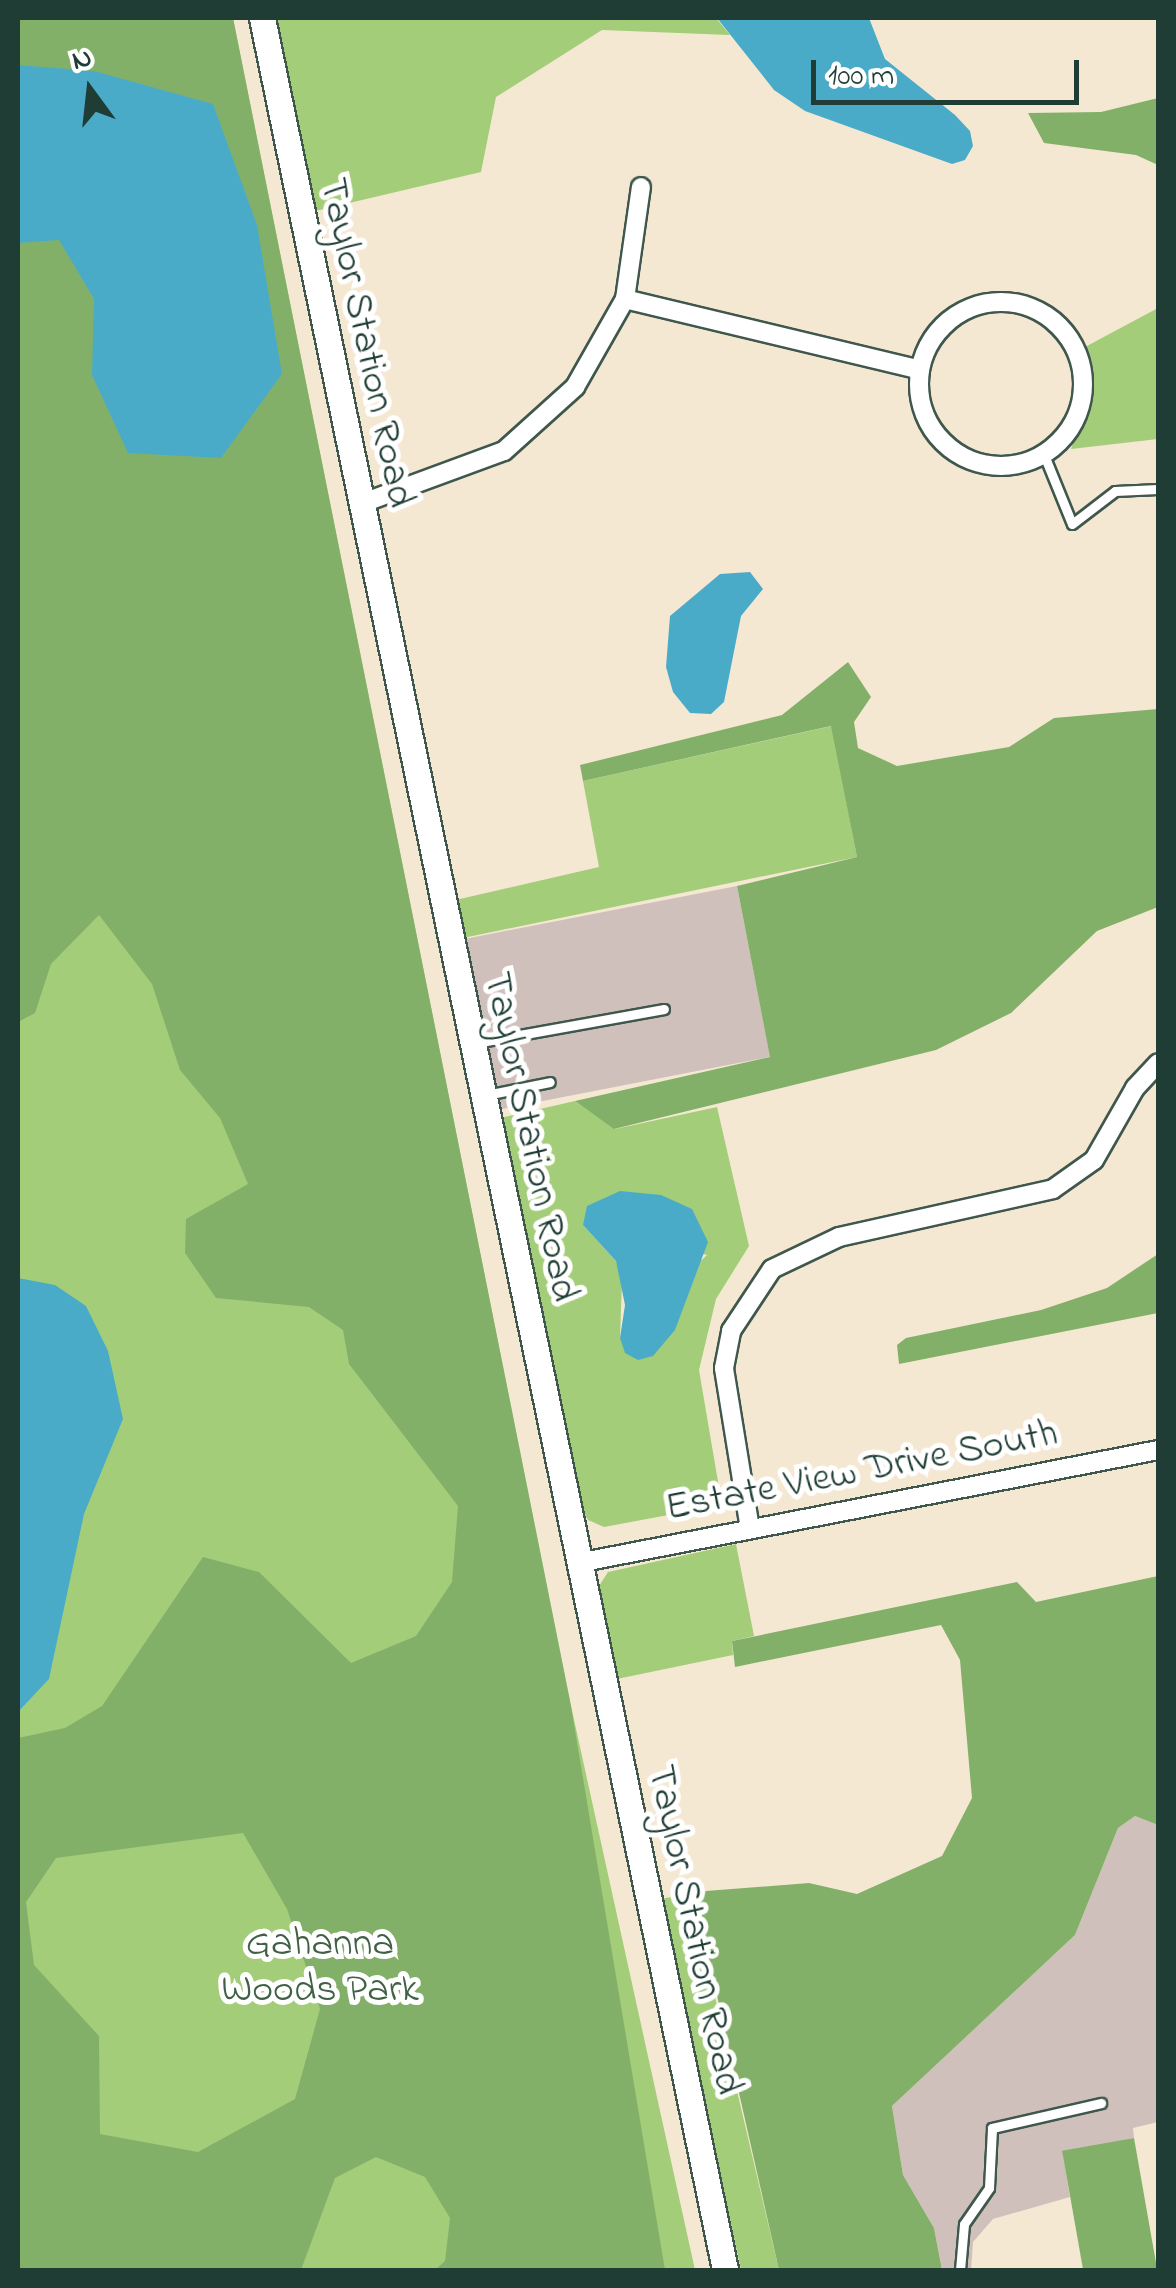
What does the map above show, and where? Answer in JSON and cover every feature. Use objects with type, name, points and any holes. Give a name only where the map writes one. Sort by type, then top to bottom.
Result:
[{"type":"main road","name":"Taylor Station Road","points":[[262,18],[725,2270]]},
{"type":"street","points":[[360,504],[504,451],[575,387],[625,299],[640,187]]},
{"type":"street","points":[[625,299],[920,370]]},
{"type":"street","points":[[1010,303],[1048,316],[1074,347],[1083,386],[1072,426],[1044,454],[1004,466],[983,464],[946,446],[923,411],[920,370],[937,333],[970,308],[1010,303]]},
{"type":"street","points":[[750,1530],[724,1368],[731,1331],[772,1269],[839,1237],[1054,1189],[1094,1160],[1135,1088],[1158,1063]]},
{"type":"street","name":"Estate View Drive South","points":[[578,1563],[1158,1450]]},
{"type":"lane","points":[[1044,454],[1072,524],[1115,491],[1158,489]]},
{"type":"lane","points":[[472,1043],[664,1010]]},
{"type":"lane","points":[[483,1096],[550,1082]]},
{"type":"lane","points":[[960,2270],[964,2224],[989,2188],[992,2128],[1102,2102]]},
{"type":"shaded area","points":[[737,886],[770,1057],[491,1111],[458,940]]},
{"type":"shaded area","points":[[1135,1816],[1158,1825],[1158,2122],[1133,2128],[1134,2138],[1063,2153],[1070,2197],[993,2219],[973,2242],[971,2270],[942,2270],[934,2228],[903,2175],[892,2106],[1075,1935],[1118,1828]]},
{"type":"green space","name":"Gahanna Woods Park","points":[[18,18],[233,18],[571,1706],[695,2270],[18,2270]]},
{"type":"green space","name":"Gahanna Woods Park","points":[[18,18],[233,18],[571,1706],[665,2270],[435,2270],[445,2261],[450,2218],[425,2177],[376,2157],[335,2178],[301,2270],[18,2270],[18,1738],[65,1728],[102,1706],[203,1557],[259,1572],[351,1663],[416,1636],[452,1582],[458,1506],[349,1364],[343,1330],[309,1307],[216,1298],[185,1253],[186,1219],[248,1184],[220,1118],[180,1070],[152,984],[99,915],[51,964],[35,1013],[18,1022]],"holes":[[[243,1833],[287,1909],[320,2009],[295,2099],[198,2152],[100,2134],[99,2036],[34,1965],[26,1902],[56,1858]]]},
{"type":"green space","points":[[271,18],[716,18],[730,35],[602,30],[496,97],[481,172],[311,212]]},
{"type":"green space","points":[[1158,98],[1158,165],[1136,155],[1044,143],[1028,113],[1101,112]]},
{"type":"green space","points":[[1158,308],[1158,439],[1071,449],[1085,411],[1090,374],[1085,347]]},
{"type":"green space","points":[[848,662],[871,697],[854,722],[858,748],[897,766],[1009,747],[1054,718],[1158,709],[1158,907],[1097,931],[1011,1013],[936,1050],[614,1129],[575,1101],[770,1057],[737,886],[857,857],[831,726],[583,781],[580,765],[782,715]]},
{"type":"green space","points":[[832,726],[857,857],[458,939],[451,901],[599,867],[583,781]]},
{"type":"green space","points":[[575,1101],[615,1129],[717,1107],[749,1246],[716,1299],[699,1370],[722,1505],[604,1527],[588,1520],[577,1500],[496,1119]],"holes":[[[583,1225],[707,1255],[620,1338],[622,1281],[616,1261]]]},
{"type":"green space","points":[[1158,1254],[1158,1313],[899,1364],[897,1345],[906,1338],[1041,1310],[1107,1288]]},
{"type":"green space","points":[[736,1544],[754,1636],[732,1641],[733,1655],[612,1680],[599,1614],[599,1586],[608,1572]]},
{"type":"green space","points":[[1158,1576],[1158,1825],[1135,1816],[1118,1828],[1075,1935],[892,2106],[903,2175],[934,2228],[942,2270],[779,2270],[697,1907],[706,1891],[809,1883],[857,1894],[942,1856],[972,1798],[960,1660],[941,1625],[735,1667],[732,1641],[1017,1582],[1036,1602]]},
{"type":"green space","points":[[706,1891],[697,1907],[703,1946],[779,2270],[741,2270],[660,1899]]},
{"type":"green space","points":[[1134,2138],[1157,2270],[1083,2270],[1062,2151]]},
{"type":"water","points":[[717,18],[869,18],[885,59],[955,115],[970,131],[973,146],[965,160],[952,164],[805,111],[774,90]]},
{"type":"water","points":[[18,65],[94,71],[213,104],[257,225],[282,374],[221,458],[128,453],[92,375],[94,299],[59,240],[18,243]]},
{"type":"water","points":[[750,572],[763,589],[741,616],[724,702],[711,714],[690,713],[673,692],[666,667],[670,616],[720,574]]},
{"type":"water","points":[[620,1191],[661,1195],[692,1209],[708,1242],[675,1330],[653,1356],[638,1360],[625,1353],[620,1338],[625,1305],[616,1261],[583,1225],[587,1206]]},
{"type":"water","points":[[18,1278],[55,1285],[86,1306],[108,1351],[123,1419],[84,1514],[49,1679],[18,1712]]}]
